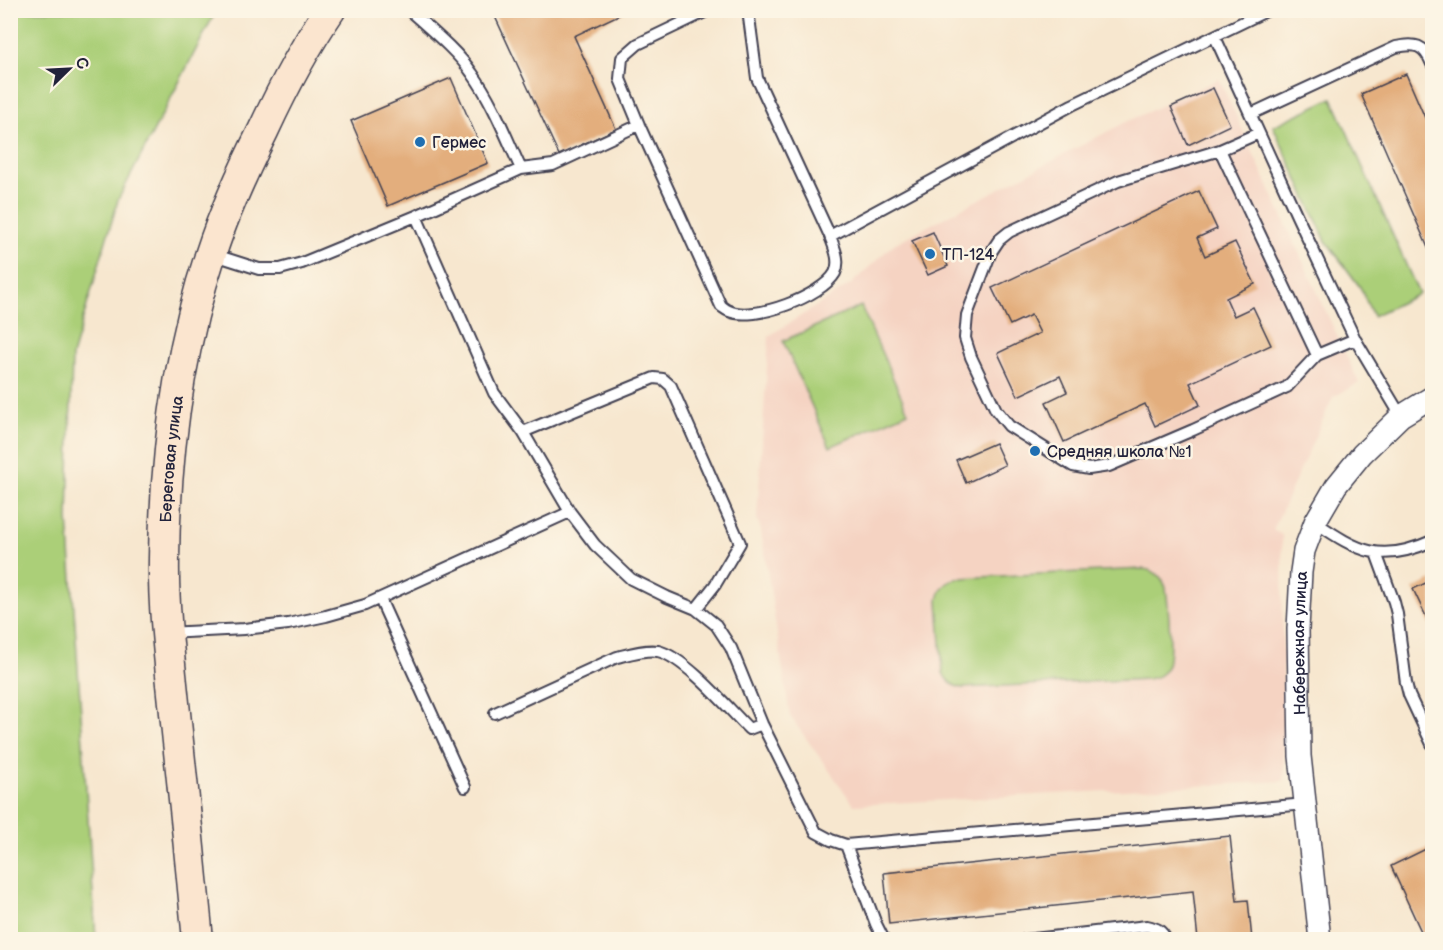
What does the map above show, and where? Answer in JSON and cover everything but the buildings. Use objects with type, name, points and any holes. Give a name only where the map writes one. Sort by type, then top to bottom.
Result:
[{"type":"main road","name":"Береговая улица","points":[[198,939],[167,633],[164,560],[166,493],[174,421],[192,323],[211,254],[230,201],[285,85],[330,10]]},
{"type":"street","name":"Набережная улица","points":[[1320,939],[1300,756],[1298,629],[1304,551],[1315,522],[1336,486],[1362,453],[1401,416],[1432,397]]},
{"type":"lane","points":[[409,10],[437,35],[471,71],[483,90],[521,169]]},
{"type":"lane","points":[[710,10],[638,44],[622,58],[620,79],[721,306],[729,312],[744,314],[772,310],[816,291],[835,273],[837,267],[837,255],[830,236],[757,78],[748,10]]},
{"type":"lane","points":[[830,236],[1072,105],[1268,10]]},
{"type":"lane","points":[[1215,37],[1355,339],[1401,416]]},
{"type":"lane","points":[[1251,114],[1396,47],[1410,44],[1422,48],[1432,64]]},
{"type":"lane","points":[[211,254],[259,269],[280,269],[302,263],[521,169],[553,165],[639,125]]},
{"type":"lane","points":[[1259,132],[1220,150],[1118,181],[1009,232],[999,240],[991,252],[967,315],[965,338],[971,357],[996,410],[1009,426],[1073,466],[1089,469],[1119,462],[1287,387],[1317,355],[1355,339]]},
{"type":"lane","points":[[1220,150],[1317,355]]},
{"type":"lane","points":[[416,216],[494,393],[523,432],[570,512],[595,545],[631,579],[696,609],[716,625],[730,648],[762,724],[816,832],[846,845],[1306,804]]},
{"type":"lane","points":[[523,432],[654,378],[663,379],[671,386],[740,543],[715,585],[696,609]]},
{"type":"lane","points":[[167,633],[288,624],[365,605],[570,512]]},
{"type":"lane","points":[[1315,522],[1360,548],[1376,553],[1398,553],[1432,541]]},
{"type":"lane","points":[[1376,553],[1397,614],[1409,695],[1432,744]]},
{"type":"lane","points":[[380,599],[465,787]]},
{"type":"lane","points":[[495,713],[617,657],[636,652],[658,651],[675,659],[704,682],[749,729],[762,724]]},
{"type":"lane","points":[[846,845],[884,939]]},
{"type":"lane","points":[[1025,939],[1147,926],[1158,928],[1166,939]]},
{"type":"shaded area","name":"Средняя школа №1","points":[[1219,79],[1359,383],[1333,397],[1273,530],[1282,535],[1284,781],[854,805],[790,716],[761,530],[757,518],[769,336],[851,284],[894,244],[1124,123]]},
{"type":"green space","points":[[10,11],[216,11],[118,200],[72,356],[68,519],[96,939],[11,939]]},
{"type":"green space","points":[[1332,98],[1419,294],[1373,316],[1360,287],[1326,241],[1273,126]]},
{"type":"green space","points":[[861,306],[908,412],[830,447],[783,341]]},
{"type":"green space","points":[[1143,569],[1158,574],[1166,588],[1170,652],[1167,667],[1159,676],[1148,679],[962,688],[951,683],[943,673],[938,600],[948,583],[960,578]]},
{"type":"place","name":"Гермес","points":[[420,142]]},
{"type":"place","name":"ТП-124","points":[[930,254]]},
{"type":"place","name":"Средняя школа №1","points":[[1035,451]]}]
